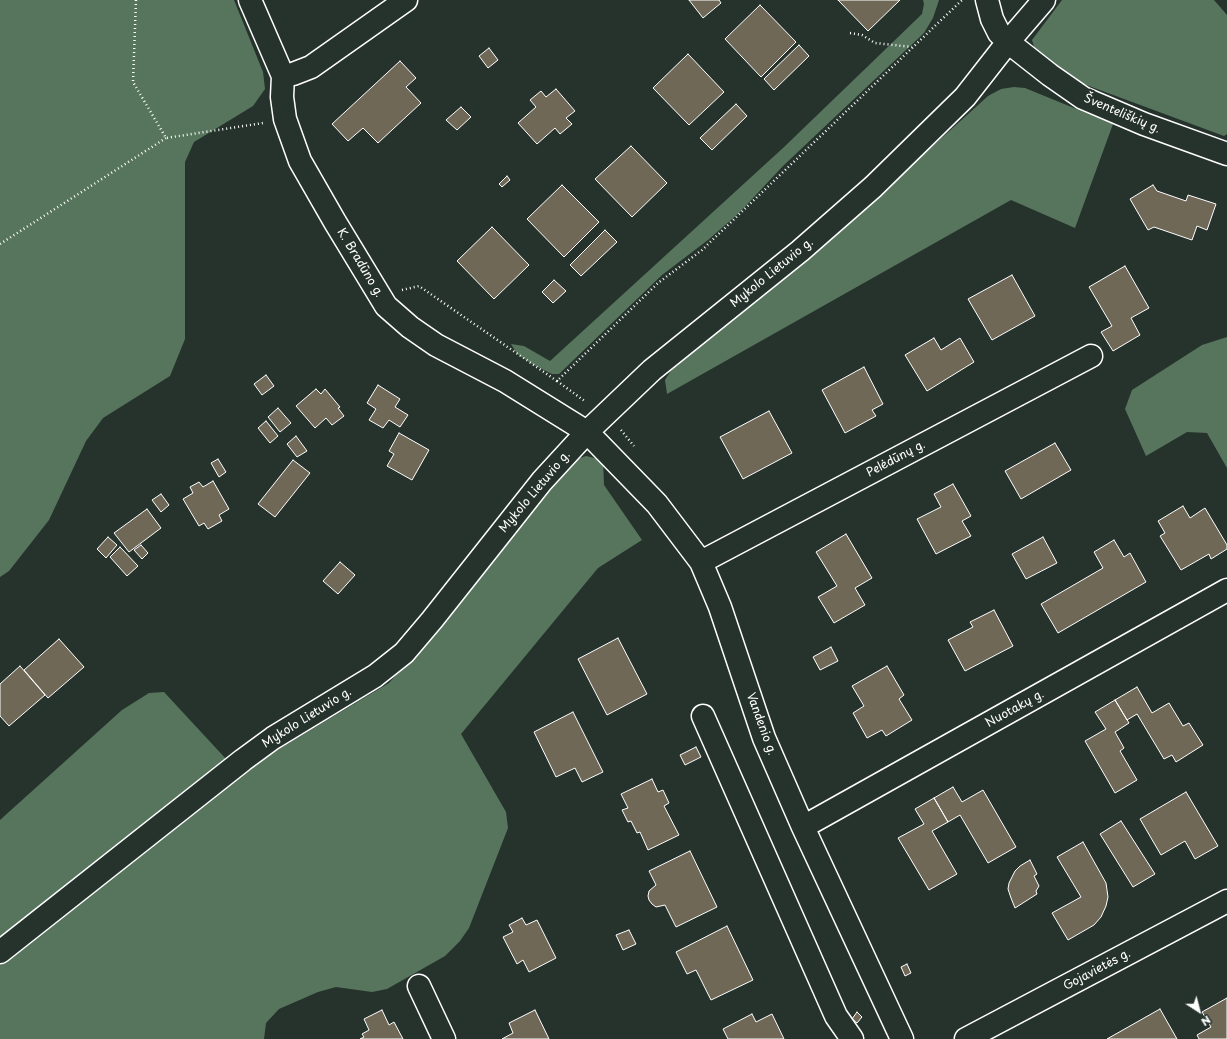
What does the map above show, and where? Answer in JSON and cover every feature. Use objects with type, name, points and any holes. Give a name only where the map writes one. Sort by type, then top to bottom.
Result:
[{"type":"street","name":"K. Bradūno g.","points":[[250,0],[283,76],[282,97],[285,119],[300,161],[338,228],[386,306],[410,327],[436,345],[505,381],[587,432]]},
{"type":"street","points":[[283,76],[311,67],[406,0]]},
{"type":"street","name":"Šventeliškių g.","points":[[987,0],[992,19],[999,33],[1044,71],[1083,98],[1144,124],[1227,154]]},
{"type":"street","name":"Mykolo Lietuvio g.","points":[[0,952],[243,760],[274,738],[375,676],[404,653],[437,614],[542,481],[587,432],[652,370],[800,251],[873,187],[965,97],[1008,42],[1044,0]]},
{"type":"street","name":"Pelėdūnų g.","points":[[701,562],[1091,356]]},
{"type":"street","name":"Vandenio g.","points":[[587,432],[657,504],[701,562],[720,607],[764,738],[803,827],[902,1039]]},
{"type":"street","name":"Nuotakų g.","points":[[803,827],[1227,590]]},
{"type":"street","points":[[704,716],[836,1016],[852,1039]]},
{"type":"street","name":"Gojavietės g.","points":[[966,1039],[1227,901]]},
{"type":"street","points":[[419,986],[444,1039]]},
{"type":"path","points":[[136,0],[133,82],[166,138]]},
{"type":"path","points":[[419,286],[557,381],[658,283],[702,250],[962,0]]},
{"type":"path","points":[[850,33],[862,35],[875,43],[912,47]]},
{"type":"path","points":[[0,244],[166,138],[285,119]]},
{"type":"green space","points":[[0,0],[234,0],[263,72],[265,89],[253,106],[194,142],[185,162],[185,339],[170,376],[103,418],[86,441],[49,520],[9,571],[0,577]]},
{"type":"green space","points":[[923,0],[939,0],[933,18],[924,33],[783,166],[739,213],[708,240],[662,275],[559,374],[552,374],[532,364],[517,354],[511,344],[524,346],[550,361],[783,148],[922,14],[924,4]]},
{"type":"green space","points":[[1062,0],[1214,0],[1227,15],[1227,134],[1224,136],[1062,76],[1035,50],[1032,40]]},
{"type":"green space","points":[[1014,87],[1025,88],[1113,124],[1075,228],[1011,200],[667,394],[665,380],[672,369],[840,230],[988,96],[1001,89]]},
{"type":"green space","points":[[1227,337],[1227,468],[1207,433],[1187,432],[1146,456],[1125,409],[1132,390],[1202,345]]},
{"type":"green space","points":[[586,456],[603,460],[604,485],[642,540],[598,568],[461,734],[506,812],[508,828],[469,928],[460,941],[445,956],[387,989],[372,992],[336,987],[318,992],[279,1009],[266,1023],[264,1039],[0,1039],[0,820],[122,710],[149,693],[164,692],[239,773],[389,683],[431,635],[542,492],[575,460]]},
{"type":"building","points":[[689,0],[719,0],[721,3],[703,18]]},
{"type":"building","points":[[838,0],[900,0],[868,31]]},
{"type":"building","points":[[760,5],[796,42],[761,77],[725,39]]},
{"type":"building","points":[[799,45],[809,56],[774,90],[764,79]]},
{"type":"building","points":[[489,48],[498,60],[488,68],[479,56]]},
{"type":"building","points":[[688,54],[724,92],[689,125],[653,88]]},
{"type":"building","points":[[400,61],[416,78],[406,87],[421,103],[378,143],[363,128],[348,141],[332,124]]},
{"type":"building","points":[[556,89],[575,111],[566,118],[572,124],[560,134],[555,128],[537,144],[518,123],[536,107],[530,100],[541,91],[546,97]]},
{"type":"building","points":[[736,104],[747,116],[712,150],[700,138]]},
{"type":"building","points":[[461,107],[471,117],[457,130],[446,120]]},
{"type":"building","points":[[631,146],[667,183],[632,217],[595,179]]},
{"type":"building","points":[[507,176],[510,180],[502,187],[499,184]]},
{"type":"building","points":[[562,185],[599,222],[564,257],[527,219]]},
{"type":"building","points":[[1153,185],[1157,191],[1186,201],[1188,195],[1216,204],[1207,230],[1197,226],[1192,240],[1154,227],[1148,230],[1130,199]]},
{"type":"building","points":[[492,227],[529,265],[494,299],[457,261]]},
{"type":"building","points":[[605,230],[617,242],[581,276],[570,265]]},
{"type":"building","points":[[1125,266],[1149,308],[1131,318],[1140,335],[1113,351],[1101,332],[1112,326],[1089,287]]},
{"type":"building","points":[[1012,275],[1035,316],[992,340],[968,299]]},
{"type":"building","points":[[554,280],[566,291],[553,303],[542,292]]},
{"type":"building","points":[[934,338],[941,350],[960,338],[974,362],[927,391],[905,355]]},
{"type":"building","points":[[864,367],[883,404],[872,410],[876,416],[845,433],[822,390]]},
{"type":"building","points":[[266,375],[274,386],[262,395],[254,384]]},
{"type":"building","points":[[378,385],[400,399],[395,407],[408,415],[400,427],[389,420],[383,428],[369,420],[376,409],[367,403]]},
{"type":"building","points":[[316,389],[321,394],[325,389],[340,407],[338,408],[344,416],[332,425],[326,418],[315,428],[296,406]]},
{"type":"building","points":[[278,408],[291,423],[280,432],[268,417]]},
{"type":"building","points":[[769,411],[792,453],[743,479],[720,437]]},
{"type":"building","points":[[266,421],[278,436],[270,443],[258,428]]},
{"type":"building","points":[[399,433],[429,450],[412,480],[387,466],[394,454],[389,451]]},
{"type":"building","points":[[296,436],[307,451],[297,457],[287,444]]},
{"type":"building","points":[[1055,443],[1071,470],[1021,499],[1005,471]]},
{"type":"building","points":[[218,459],[226,472],[219,477],[211,463]]},
{"type":"building","points":[[293,460],[310,473],[275,517],[258,504]]},
{"type":"building","points":[[213,481],[229,509],[219,515],[222,521],[208,529],[204,523],[199,526],[183,499],[193,493],[190,487],[199,482],[203,487]]},
{"type":"building","points":[[953,484],[971,516],[962,521],[971,536],[936,554],[917,519],[941,507],[934,494]]},
{"type":"building","points":[[161,494],[169,505],[161,512],[152,500]]},
{"type":"building","points":[[1183,506],[1190,518],[1205,508],[1227,545],[1227,549],[1211,559],[1209,554],[1181,570],[1160,536],[1165,533],[1158,521]]},
{"type":"building","points":[[147,509],[161,528],[129,552],[114,533]]},
{"type":"building","points":[[846,534],[872,578],[855,588],[865,605],[834,623],[818,597],[837,586],[816,552]]},
{"type":"building","points":[[108,537],[117,545],[106,558],[97,549]]},
{"type":"building","points":[[1043,537],[1057,563],[1026,579],[1012,554]]},
{"type":"building","points":[[1114,540],[1124,557],[1130,553],[1146,582],[1058,633],[1041,604],[1103,568],[1094,552]]},
{"type":"building","points":[[141,545],[148,553],[142,559],[134,550]]},
{"type":"building","points":[[120,547],[138,566],[127,576],[110,557]]},
{"type":"building","points":[[340,562],[355,575],[338,594],[323,581]]},
{"type":"building","points":[[994,610],[1013,646],[965,671],[948,640],[973,627],[970,622]]},
{"type":"building","points":[[618,638],[647,694],[607,715],[578,659]]},
{"type":"building","points":[[59,639],[84,667],[48,698],[24,670]]},
{"type":"building","points":[[831,647],[838,661],[820,670],[813,657]]},
{"type":"building","points":[[20,666],[45,695],[9,726],[0,716],[0,684]]},
{"type":"building","points":[[887,666],[904,695],[899,699],[912,720],[886,736],[882,730],[867,738],[853,713],[864,706],[852,686]]},
{"type":"building","points":[[1137,687],[1152,713],[1169,703],[1183,726],[1189,723],[1203,745],[1176,762],[1172,755],[1164,759],[1137,714],[1127,720],[1115,700]]},
{"type":"building","points":[[1115,700],[1129,723],[1115,732],[1124,748],[1120,751],[1137,780],[1115,793],[1085,741],[1106,729],[1095,712]]},
{"type":"building","points":[[573,712],[603,772],[582,782],[575,768],[556,777],[534,732]]},
{"type":"building","points":[[696,747],[701,757],[685,765],[680,755]]},
{"type":"building","points":[[652,779],[658,792],[663,790],[669,803],[664,806],[679,835],[648,850],[640,832],[637,833],[631,821],[628,822],[622,810],[628,808],[621,794]]},
{"type":"building","points":[[953,787],[962,802],[983,790],[1016,847],[988,863],[960,815],[948,822],[934,798]]},
{"type":"building","points":[[1186,792],[1218,846],[1195,859],[1185,841],[1161,855],[1140,819]]},
{"type":"building","points":[[934,798],[948,822],[932,831],[957,874],[929,890],[898,838],[924,824],[915,809]]},
{"type":"building","points":[[1121,821],[1155,874],[1133,887],[1100,834]]},
{"type":"building","points":[[1083,842],[1106,883],[1108,897],[1101,917],[1094,925],[1068,940],[1052,913],[1081,897],[1057,857]]},
{"type":"building","points":[[690,851],[717,907],[676,927],[665,905],[656,907],[649,900],[649,891],[656,885],[649,871]]},
{"type":"building","points":[[1030,860],[1037,874],[1034,876],[1039,886],[1036,891],[1037,894],[1015,908],[1008,889],[1009,883],[1015,871]]},
{"type":"building","points":[[522,918],[526,925],[537,920],[556,958],[529,972],[523,960],[517,964],[503,937],[513,932],[509,925]]},
{"type":"building","points":[[727,926],[753,980],[711,1000],[696,970],[687,974],[676,952]]},
{"type":"building","points":[[629,930],[636,944],[623,950],[616,935]]},
{"type":"building","points":[[907,964],[911,973],[905,976],[901,967]]},
{"type":"building","points":[[1227,998],[1227,1039],[1199,1039],[1197,1035],[1211,1027],[1202,1012]]},
{"type":"building","points":[[1160,1009],[1177,1039],[1107,1039]]},
{"type":"building","points":[[382,1010],[389,1025],[394,1022],[403,1039],[360,1039],[364,1037],[362,1034],[369,1030],[364,1019]]},
{"type":"building","points":[[535,1010],[549,1039],[502,1039],[513,1033],[509,1023]]},
{"type":"building","points":[[857,1012],[862,1017],[857,1023],[852,1019]]},
{"type":"building","points":[[752,1014],[756,1022],[772,1014],[784,1039],[728,1039],[723,1029]]}]
